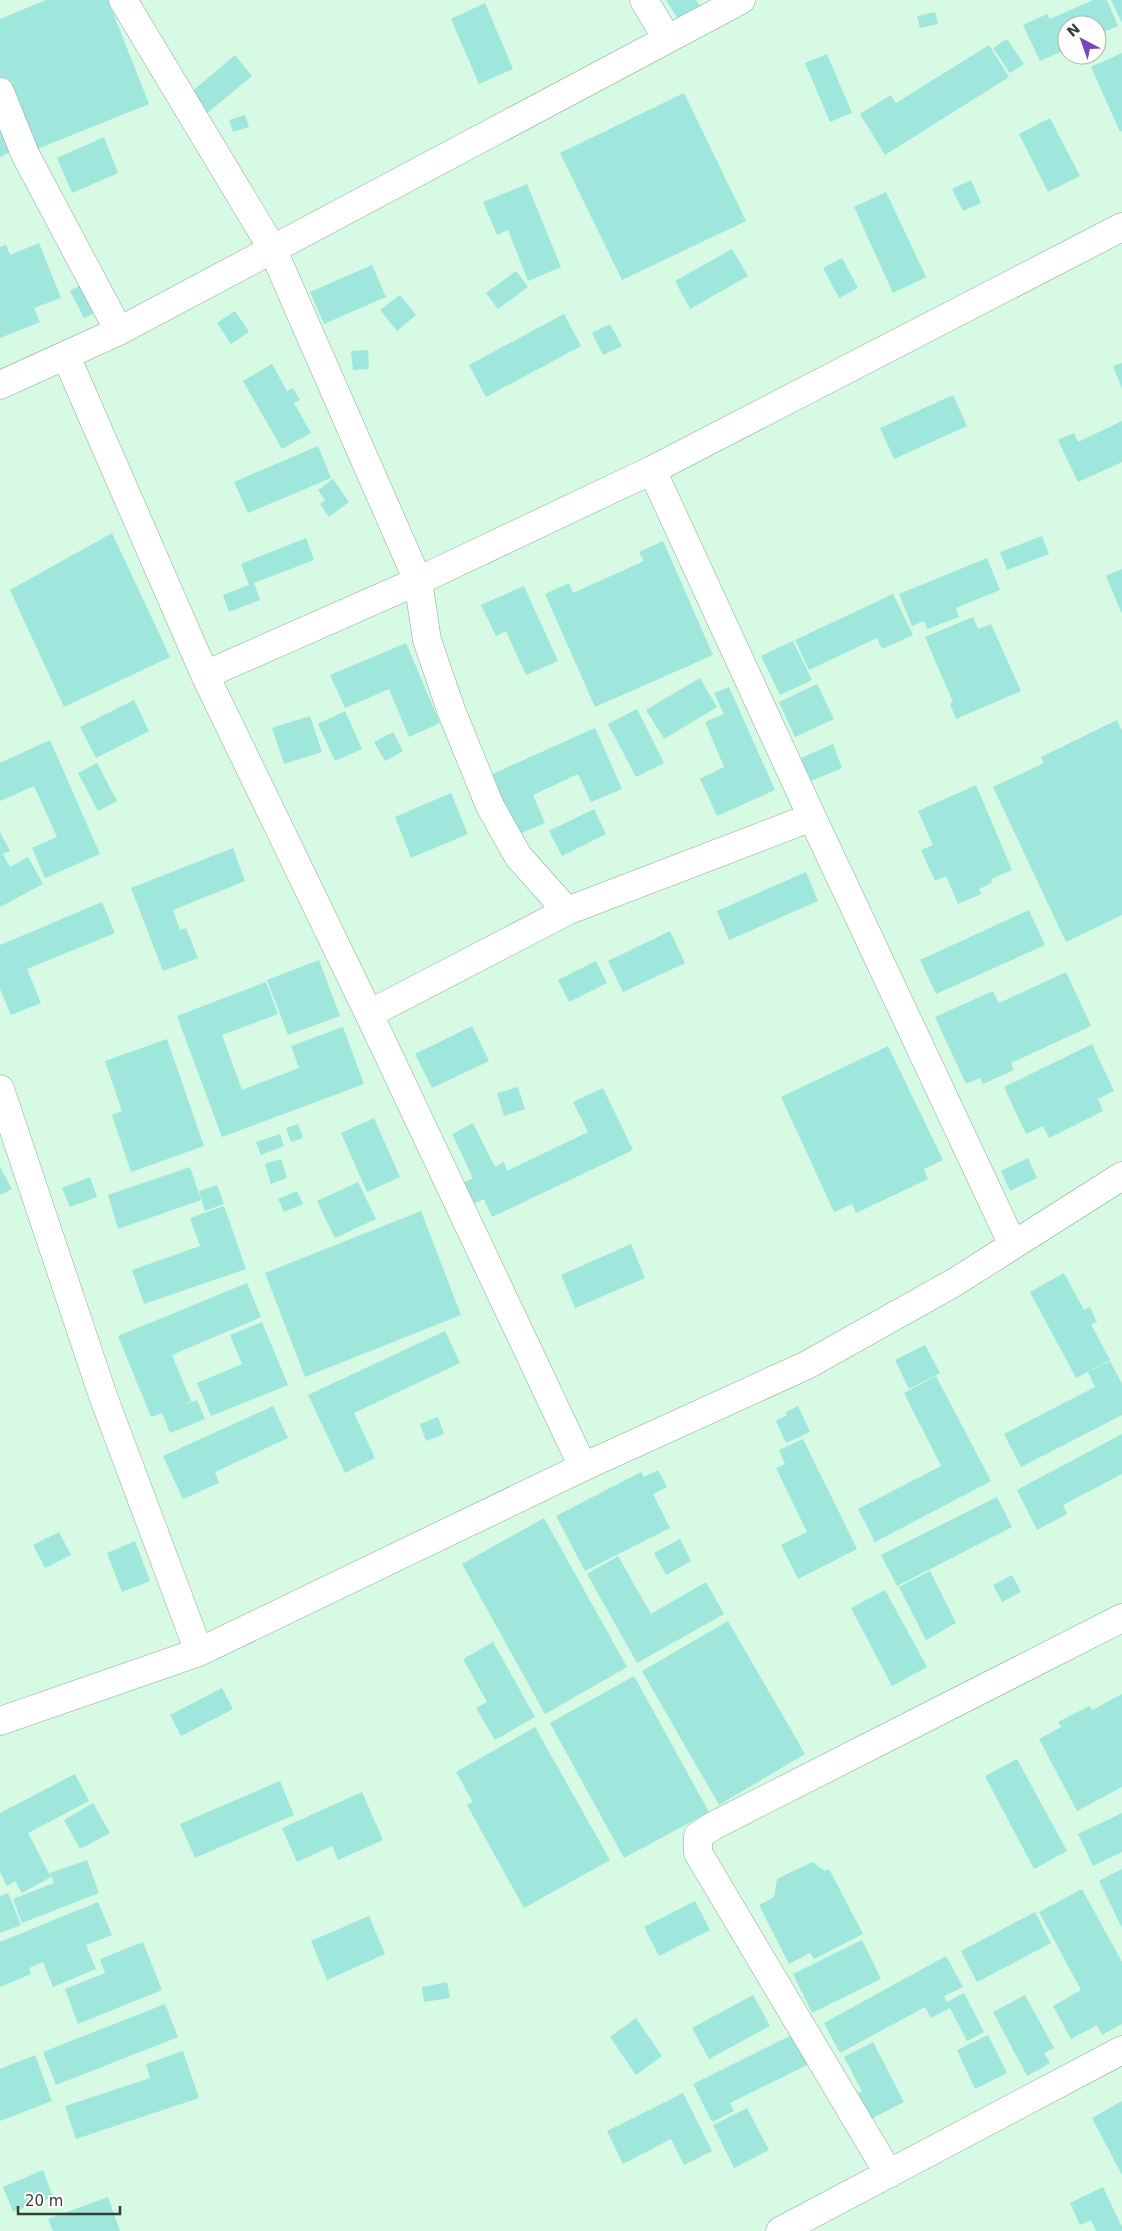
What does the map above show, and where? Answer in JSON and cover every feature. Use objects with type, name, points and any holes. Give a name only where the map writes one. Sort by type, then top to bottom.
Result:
[{"type":"street","points":[[123,0],[272,248],[418,581],[427,640],[451,710],[490,806],[518,856],[567,911]]},
{"type":"street","points":[[644,0],[667,39]]},
{"type":"street","points":[[0,386],[119,331],[741,0]]},
{"type":"street","points":[[0,92],[25,154],[119,331]]},
{"type":"street","points":[[205,675],[418,581],[652,470],[1122,227]]},
{"type":"street","points":[[66,356],[205,675],[369,1014],[583,1466]]},
{"type":"street","points":[[652,470],[1013,1245]]},
{"type":"street","points":[[369,1014],[567,911],[812,817]]},
{"type":"street","points":[[0,1089],[102,1396],[199,1652]]},
{"type":"street","points":[[0,1721],[199,1652],[583,1466],[807,1365],[955,1282],[1122,1176]]},
{"type":"street","points":[[889,2174],[698,1853],[698,1836],[713,1826],[1122,1618]]},
{"type":"street","points":[[780,2231],[1122,2050]]},
{"type":"building","points":[[46,0],[108,0],[149,104],[30,152],[0,77],[0,19]]},
{"type":"building","points":[[666,0],[696,0],[700,6],[678,19]]},
{"type":"building","points":[[1093,0],[1107,0],[1118,26],[1107,31],[1107,15],[1059,15]]},
{"type":"building","points":[[1111,0],[1122,0],[1122,23]]},
{"type":"building","points":[[485,3],[513,69],[479,84],[451,19]]},
{"type":"building","points":[[935,12],[938,24],[920,28],[917,16]]},
{"type":"building","points":[[1047,14],[1050,19],[1057,16],[1057,53],[1040,61],[1023,25]]},
{"type":"building","points":[[1007,39],[1024,64],[1010,73],[993,48]]},
{"type":"building","points":[[989,45],[1009,77],[885,155],[860,114],[891,95],[896,103]]},
{"type":"building","points":[[1122,53],[1122,131],[1120,132],[1091,67],[1107,65],[1107,60]]},
{"type":"building","points":[[827,54],[852,113],[830,122],[805,63]]},
{"type":"building","points":[[235,55],[252,76],[206,114],[189,94]]},
{"type":"building","points":[[684,93],[746,221],[622,280],[560,153]]},
{"type":"building","points":[[245,115],[249,127],[233,132],[229,120]]},
{"type":"building","points":[[1050,118],[1080,176],[1048,192],[1019,134]]},
{"type":"building","points":[[0,129],[10,152],[0,157]]},
{"type":"building","points":[[104,137],[118,173],[72,193],[57,158]]},
{"type":"building","points":[[971,180],[981,203],[963,211],[952,189]]},
{"type":"building","points":[[527,184],[561,267],[528,281],[508,230],[497,235],[483,202]]},
{"type":"building","points":[[886,192],[926,277],[893,293],[854,207]]},
{"type":"building","points":[[39,243],[61,298],[34,308],[40,322],[0,338],[0,247],[6,245],[10,255]]},
{"type":"building","points":[[732,249],[748,276],[690,309],[675,281]]},
{"type":"building","points":[[842,258],[858,288],[839,298],[823,268]]},
{"type":"building","points":[[372,265],[386,297],[324,324],[310,292]]},
{"type":"building","points":[[516,271],[528,287],[498,309],[486,293]]},
{"type":"building","points":[[85,283],[99,311],[84,318],[70,291]]},
{"type":"building","points":[[400,295],[416,315],[397,331],[380,310]]},
{"type":"building","points":[[235,311],[249,332],[231,344],[217,323]]},
{"type":"building","points":[[564,314],[581,346],[486,397],[469,365]]},
{"type":"building","points":[[610,324],[622,346],[603,355],[592,333]]},
{"type":"building","points":[[368,350],[369,369],[353,370],[351,351]]},
{"type":"building","points":[[1122,363],[1122,389],[1113,366]]},
{"type":"building","points":[[272,364],[287,391],[293,388],[300,400],[294,403],[311,433],[282,449],[243,381]]},
{"type":"building","points":[[953,395],[967,426],[894,459],[880,428]]},
{"type":"building","points":[[1122,421],[1122,462],[1078,482],[1058,440],[1074,433],[1078,442]]},
{"type":"building","points":[[318,446],[331,478],[248,513],[234,482]]},
{"type":"building","points":[[333,479],[349,502],[329,517],[320,504],[325,500],[318,490]]},
{"type":"building","points":[[112,533],[170,657],[64,707],[10,590]]},
{"type":"building","points":[[1042,536],[1049,554],[1007,570],[1000,552]]},
{"type":"building","points":[[306,538],[314,560],[254,583],[260,600],[229,612],[223,595],[249,585],[241,564]]},
{"type":"building","points":[[663,541],[713,655],[595,707],[545,594],[569,583],[573,593],[644,561],[639,552]]},
{"type":"building","points":[[987,558],[1000,590],[956,608],[959,617],[927,629],[924,621],[912,626],[899,594]]},
{"type":"building","points":[[1122,569],[1122,614],[1106,576]]},
{"type":"building","points":[[524,586],[558,661],[526,675],[506,631],[496,636],[481,605]]},
{"type":"building","points":[[893,594],[913,635],[882,649],[877,638],[809,670],[795,640]]},
{"type":"building","points":[[973,617],[978,629],[991,624],[1021,691],[956,719],[950,704],[953,702],[925,637]]},
{"type":"building","points":[[793,641],[812,680],[780,695],[761,656]]},
{"type":"building","points":[[406,643],[440,723],[409,737],[389,689],[345,708],[330,675]]},
{"type":"building","points":[[700,678],[717,707],[664,739],[646,710]]},
{"type":"building","points":[[817,684],[834,719],[795,737],[779,702]]},
{"type":"building","points":[[729,687],[775,790],[717,816],[700,779],[724,767],[705,722],[724,714],[714,693]]},
{"type":"building","points":[[134,700],[149,731],[96,758],[80,727]]},
{"type":"building","points":[[637,709],[664,763],[636,777],[608,724]]},
{"type":"building","points":[[345,711],[362,749],[335,761],[318,724]]},
{"type":"building","points":[[310,716],[322,752],[284,764],[272,728]]},
{"type":"building","points":[[1117,720],[1122,731],[1122,915],[1066,942],[993,787],[1044,763],[1041,757]]},
{"type":"building","points":[[595,728],[622,789],[591,802],[578,774],[533,795],[545,823],[515,836],[488,776]]},
{"type":"building","points":[[393,732],[403,751],[385,761],[374,742]]},
{"type":"building","points":[[50,740],[100,854],[45,878],[32,848],[57,837],[34,786],[0,801],[0,763]]},
{"type":"building","points":[[833,744],[842,768],[811,781],[801,758]]},
{"type":"building","points":[[97,763],[117,801],[98,811],[78,773]]},
{"type":"building","points":[[976,785],[1012,870],[991,879],[992,883],[979,889],[981,894],[958,904],[946,876],[935,881],[921,850],[933,845],[918,811]]},
{"type":"building","points":[[451,793],[468,834],[411,858],[395,817]]},
{"type":"building","points":[[594,809],[606,834],[562,856],[549,831]]},
{"type":"building","points":[[0,832],[10,851],[3,854],[10,867],[28,857],[43,884],[0,907]]},
{"type":"building","points":[[233,848],[245,881],[173,910],[180,930],[186,928],[198,958],[163,971],[131,888]]},
{"type":"building","points":[[806,872],[818,901],[729,940],[717,911]]},
{"type":"building","points":[[102,902],[115,933],[27,969],[41,1003],[11,1015],[0,989],[0,945]]},
{"type":"building","points":[[1029,910],[1045,945],[936,994],[920,960]]},
{"type":"building","points":[[670,931],[685,963],[623,992],[608,961]]},
{"type":"building","points":[[319,960],[340,1016],[288,1035],[267,980]]},
{"type":"building","points":[[596,961],[607,983],[569,1002],[558,980]]},
{"type":"building","points":[[1066,972],[1091,1026],[1011,1063],[1014,1070],[983,1084],[980,1078],[966,1084],[935,1017],[993,991],[999,1003]]},
{"type":"building","points":[[266,982],[278,1014],[222,1035],[242,1090],[299,1068],[291,1046],[343,1027],[364,1084],[222,1137],[177,1016]]},
{"type":"building","points":[[472,1026],[489,1061],[432,1088],[415,1054]]},
{"type":"building","points":[[167,1039],[204,1146],[131,1172],[112,1115],[122,1111],[105,1061]]},
{"type":"building","points":[[1092,1044],[1114,1091],[1098,1099],[1103,1111],[1049,1138],[1043,1126],[1026,1134],[1004,1087]]},
{"type":"building","points":[[888,1046],[943,1160],[924,1169],[928,1179],[856,1213],[852,1204],[834,1212],[781,1097]]},
{"type":"building","points":[[518,1087],[525,1109],[504,1116],[497,1093]]},
{"type":"building","points":[[603,1088],[633,1150],[492,1217],[484,1199],[473,1204],[463,1183],[473,1178],[452,1134],[473,1123],[495,1167],[504,1162],[507,1171],[588,1132],[573,1102]]},
{"type":"building","points":[[374,1118],[400,1177],[367,1192],[341,1133]]},
{"type":"building","points":[[298,1124],[303,1138],[291,1142],[286,1128]]},
{"type":"building","points":[[280,1134],[284,1146],[261,1155],[256,1142]]},
{"type":"building","points":[[1028,1158],[1037,1178],[1010,1191],[1001,1171]]},
{"type":"building","points":[[281,1159],[287,1178],[271,1184],[265,1164]]},
{"type":"building","points":[[0,1167],[12,1189],[0,1195]]},
{"type":"building","points":[[190,1167],[201,1200],[118,1229],[108,1195]]},
{"type":"building","points":[[90,1177],[97,1197],[70,1207],[62,1188]]},
{"type":"building","points":[[358,1182],[376,1219],[335,1238],[317,1201]]},
{"type":"building","points":[[217,1185],[224,1204],[205,1211],[199,1191]]},
{"type":"building","points":[[297,1191],[303,1204],[284,1212],[278,1199]]},
{"type":"building","points":[[224,1206],[246,1269],[144,1304],[132,1270],[200,1246],[190,1218]]},
{"type":"building","points":[[421,1211],[461,1315],[305,1377],[265,1273]]},
{"type":"building","points":[[631,1244],[645,1278],[575,1308],[561,1275]]},
{"type":"building","points":[[1064,1273],[1084,1310],[1090,1307],[1097,1322],[1091,1324],[1110,1360],[1076,1378],[1030,1292]]},
{"type":"building","points":[[247,1283],[261,1317],[172,1355],[191,1401],[183,1405],[197,1400],[205,1419],[170,1433],[162,1413],[151,1417],[118,1336]]},
{"type":"building","points":[[262,1322],[288,1385],[211,1416],[197,1383],[242,1364],[230,1335]]},
{"type":"building","points":[[445,1331],[460,1363],[354,1413],[375,1458],[345,1473],[308,1395]]},
{"type":"building","points":[[925,1345],[940,1373],[909,1389],[895,1360]]},
{"type":"building","points":[[1110,1361],[1122,1384],[1122,1415],[1021,1467],[1004,1434],[1095,1387],[1088,1372]]},
{"type":"building","points":[[936,1376],[991,1481],[875,1542],[858,1509],[941,1466],[904,1393]]},
{"type":"building","points":[[273,1406],[288,1438],[215,1472],[219,1483],[183,1499],[163,1456]]},
{"type":"building","points":[[798,1406],[810,1432],[786,1443],[776,1421],[787,1415],[786,1412]]},
{"type":"building","points":[[438,1417],[444,1434],[426,1441],[420,1424]]},
{"type":"building","points":[[1122,1434],[1122,1474],[1063,1505],[1067,1514],[1037,1530],[1017,1490]]},
{"type":"building","points":[[803,1439],[857,1549],[798,1579],[781,1545],[807,1532],[776,1468],[785,1464],[779,1450]]},
{"type":"building","points":[[658,1470],[667,1487],[653,1494],[670,1528],[585,1571],[556,1516],[641,1472],[644,1477]]},
{"type":"building","points":[[997,1497],[1012,1527],[897,1586],[881,1555]]},
{"type":"building","points":[[544,1518],[627,1667],[545,1714],[462,1564]]},
{"type":"building","points":[[59,1532],[71,1555],[45,1568],[33,1545]]},
{"type":"building","points":[[680,1539],[691,1561],[666,1575],[654,1553]]},
{"type":"building","points":[[135,1541],[150,1581],[122,1592],[107,1553]]},
{"type":"building","points":[[618,1556],[651,1614],[706,1582],[724,1614],[637,1663],[587,1574]]},
{"type":"building","points":[[930,1571],[956,1623],[926,1640],[899,1587]]},
{"type":"building","points":[[1012,1575],[1021,1592],[1002,1602],[993,1585]]},
{"type":"building","points":[[885,1590],[927,1667],[892,1686],[851,1608]]},
{"type":"building","points":[[728,1621],[805,1754],[719,1805],[642,1671]]},
{"type":"building","points":[[493,1642],[535,1717],[495,1740],[476,1708],[487,1702],[463,1659]]},
{"type":"building","points":[[634,1676],[709,1812],[624,1858],[550,1723]]},
{"type":"building","points":[[222,1688],[233,1709],[181,1736],[170,1715]]},
{"type":"building","points":[[1122,1694],[1122,1787],[1077,1811],[1039,1739],[1061,1727],[1058,1722],[1089,1706],[1092,1710]]},
{"type":"building","points":[[535,1727],[610,1860],[524,1908],[467,1805],[473,1802],[456,1772]]},
{"type":"building","points":[[1017,1759],[1067,1851],[1034,1869],[985,1776]]},
{"type":"building","points":[[75,1774],[89,1801],[28,1833],[51,1877],[22,1893],[15,1881],[7,1886],[0,1872],[0,1813]]},
{"type":"building","points":[[280,1781],[294,1815],[195,1858],[180,1824]]},
{"type":"building","points":[[362,1792],[383,1840],[338,1860],[332,1846],[297,1862],[282,1828]]},
{"type":"building","points":[[93,1803],[110,1833],[80,1849],[64,1820]]},
{"type":"building","points":[[1122,1813],[1122,1852],[1093,1866],[1078,1834]]},
{"type":"building","points":[[87,1860],[99,1893],[22,1923],[13,1899],[54,1883],[50,1873]]},
{"type":"building","points":[[812,1862],[825,1871],[829,1869],[863,1934],[814,1959],[810,1953],[789,1964],[759,1905],[774,1897],[777,1879]]},
{"type":"building","points":[[1122,1869],[1122,1928],[1099,1881]]},
{"type":"building","points":[[1082,1889],[1122,1962],[1122,2024],[1102,2035],[1097,2025],[1071,2039],[1053,2006],[1081,1990],[1039,1912]]},
{"type":"building","points":[[8,1893],[21,1925],[0,1933],[0,1896]]},
{"type":"building","points":[[695,1901],[710,1930],[659,1956],[644,1927]]},
{"type":"building","points":[[98,1902],[112,1935],[86,1945],[96,1969],[53,1987],[43,1962],[29,1968],[31,1974],[0,1987],[0,1942]]},
{"type":"building","points":[[1035,1912],[1051,1943],[977,1982],[961,1951]]},
{"type":"building","points":[[369,1916],[385,1954],[327,1980],[311,1941]]},
{"type":"building","points":[[862,1940],[881,1979],[812,2013],[793,1974]]},
{"type":"building","points":[[143,1942],[162,1990],[78,2024],[65,1989],[105,1973],[100,1959]]},
{"type":"building","points":[[946,1956],[963,1987],[944,1996],[947,2002],[964,1993],[984,2032],[967,2041],[950,2008],[931,2018],[925,2007],[840,2053],[824,2023]]},
{"type":"building","points":[[447,1982],[450,1998],[424,2002],[422,1987]]},
{"type":"building","points":[[753,1995],[770,2026],[709,2059],[692,2028]]},
{"type":"building","points":[[1025,1995],[1054,2048],[1044,2053],[1050,2063],[1027,2076],[993,2012]]},
{"type":"building","points":[[165,2004],[178,2037],[56,2085],[43,2052]]},
{"type":"building","points":[[636,2018],[662,2056],[636,2075],[610,2037]]},
{"type":"building","points":[[798,2032],[813,2062],[730,2103],[734,2111],[712,2122],[693,2084]]},
{"type":"building","points":[[988,2035],[1007,2073],[975,2089],[957,2050]]},
{"type":"building","points":[[873,2042],[904,2102],[867,2121],[854,2096],[862,2091],[844,2057]]},
{"type":"building","points":[[183,2051],[199,2098],[76,2139],[65,2106],[150,2078],[146,2064]]},
{"type":"building","points":[[35,2055],[52,2101],[0,2121],[0,2069]]},
{"type":"building","points":[[683,2093],[712,2151],[684,2165],[671,2139],[623,2164],[607,2131]]},
{"type":"building","points":[[1122,2101],[1122,2175],[1092,2118]]},
{"type":"building","points":[[747,2108],[769,2150],[734,2168],[713,2125]]},
{"type":"building","points":[[43,2170],[53,2197],[13,2212],[3,2187]]},
{"type":"building","points":[[1103,2187],[1122,2227],[1122,2231],[1096,2231],[1091,2220],[1080,2225],[1070,2203]]},
{"type":"building","points":[[108,2197],[120,2231],[53,2231],[48,2219]]}]
